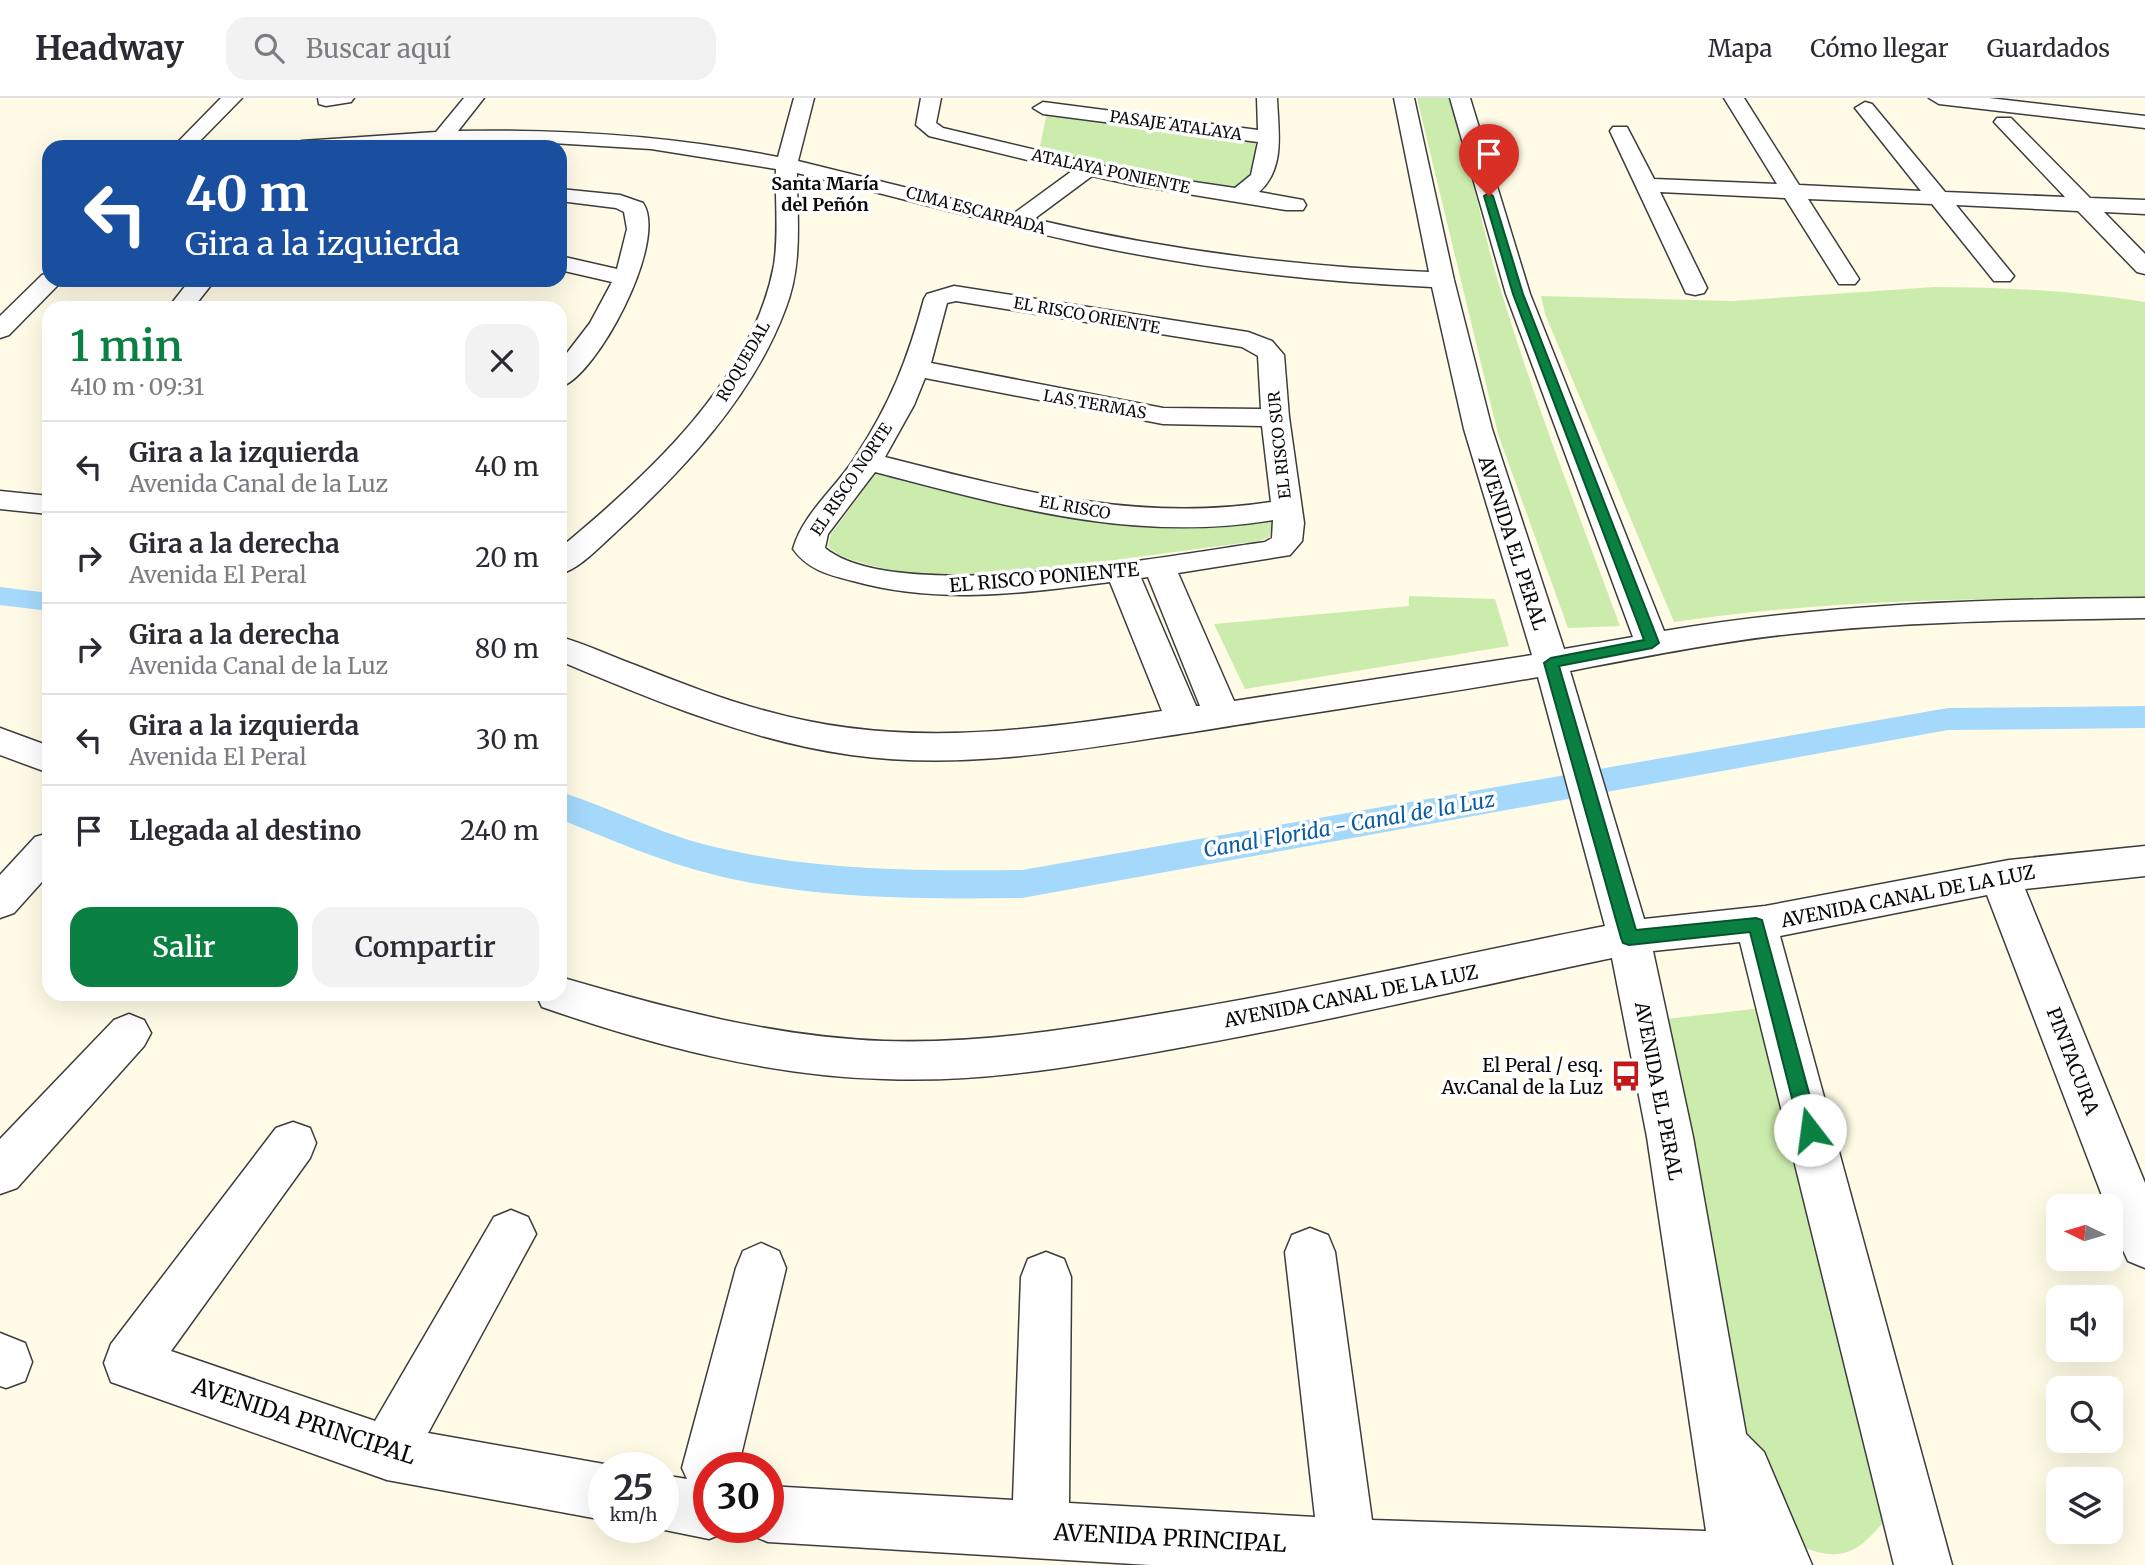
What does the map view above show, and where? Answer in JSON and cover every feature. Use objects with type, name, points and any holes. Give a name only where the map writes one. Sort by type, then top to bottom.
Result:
[{"type":"street","points":[[190,140],[232,98]]},
{"type":"street","points":[[442,137],[474,98]]},
{"type":"street","points":[[467,136],[496,98]]},
{"type":"street","name":"ROQUEDAL","points":[[567,558],[667,466],[715,410],[772,312],[785,267],[788,165],[794,124],[804,98]]},
{"type":"street","name":"ATALAYA PONIENTE","points":[[930,98],[926,122],[929,129],[1036,140],[1088,169],[1215,192],[1243,193],[1264,201],[1295,205]]},
{"type":"street","points":[[1151,121],[1154,98]]},
{"type":"street","points":[[1243,193],[1255,186],[1265,170],[1266,98]]},
{"type":"street","name":"AVENIDA EL PERAL","points":[[1404,98],[1442,280],[1478,429],[1577,750],[1624,918],[1670,1137],[1719,1439],[1744,1472],[1754,1564]]},
{"type":"street","points":[[1460,98],[1518,294],[1652,643]]},
{"type":"street","points":[[1734,98],[1847,279]]},
{"type":"street","points":[[1939,98],[2145,122]]},
{"type":"street","points":[[1036,140],[1043,103]]},
{"type":"street","name":"PASAJE ATALAYA","points":[[1043,103],[1267,137]]},
{"type":"street","points":[[1866,108],[2002,276]]},
{"type":"street","points":[[2004,122],[2145,267]]},
{"type":"street","points":[[1620,131],[1695,288]]},
{"type":"street","name":"CIMA ESCARPADA","points":[[400,140],[467,136],[560,140]]},
{"type":"street","name":"CIMA ESCARPADA","points":[[567,140],[653,144],[788,165],[867,182],[1041,228],[1125,244],[1330,273],[1442,280]]},
{"type":"street","points":[[1016,222],[1088,169]]},
{"type":"street","points":[[1041,228],[1110,174]]},
{"type":"street","points":[[1645,185],[2145,207]]},
{"type":"street","points":[[567,196],[620,202],[633,206],[638,217],[625,278],[601,327],[567,364]]},
{"type":"street","points":[[567,265],[625,278]]},
{"type":"street","points":[[0,330],[43,287]]},
{"type":"street","points":[[186,301],[197,287]]},
{"type":"street","name":"EL RISCO ORIENTE","points":[[934,288],[1248,341],[1263,346]]},
{"type":"street","name":"EL RISCO NORTE","points":[[809,549],[813,533],[867,461],[901,405],[928,337],[935,301],[934,288]]},
{"type":"street","name":"EL RISCO SUR","points":[[1263,346],[1271,355],[1275,417],[1289,535],[1284,545]]},
{"type":"street","name":"LAS TERMAS","points":[[917,369],[1149,414],[1200,418],[1275,417]]},
{"type":"street","name":"EL RISCO","points":[[867,461],[1028,499],[1119,515],[1195,520],[1286,509]]},
{"type":"street","points":[[0,500],[42,504]]},
{"type":"street","name":"EL RISCO PONIENTE","points":[[809,549],[816,557],[835,566],[870,577],[926,587],[999,586],[1265,551],[1284,545]]},
{"type":"street","points":[[1158,566],[1222,715]]},
{"type":"street","points":[[1122,571],[1184,721]]},
{"type":"street","points":[[567,651],[742,718],[804,734],[856,743],[911,747],[986,747],[1184,721],[1551,663],[1652,643],[1820,620],[1967,610],[2145,608]]},
{"type":"street","points":[[0,741],[42,757]]},
{"type":"street","points":[[0,902],[42,856]]},
{"type":"street","name":"AVENIDA CANAL DE LA LUZ","points":[[567,997],[701,1036],[760,1048],[884,1060],[959,1059],[1035,1053],[1251,1017],[1430,982],[1624,918],[1756,925],[2001,878],[2079,866],[2145,861]]},
{"type":"street","name":"PINTACURA","points":[[2001,878],[2145,1244]]},
{"type":"street","points":[[0,910],[8,908],[42,882]]},
{"type":"street","points":[[1756,925],[1918,1561]]},
{"type":"street","points":[[0,1172],[129,1033]]},
{"type":"street","name":"AVENIDA PRINCIPAL","points":[[293,1143],[130,1363],[387,1453],[588,1489]]},
{"type":"street","points":[[387,1453],[511,1234]]},
{"type":"street","points":[[1310,1252],[1347,1548]]},
{"type":"street","points":[[709,1452],[761,1268]]},
{"type":"street","points":[[1040,1531],[1046,1277]]},
{"type":"street","name":"AVENIDA PRINCIPAL","points":[[784,1515],[1347,1548],[1754,1564]]},
{"type":"green space","points":[[1417,98],[1451,98],[1490,252],[1524,363],[1620,626],[1568,628],[1498,434]]},
{"type":"green space","points":[[1047,112],[1256,140],[1253,166],[1244,183],[1238,188],[1091,164],[1042,152],[1040,146]]},
{"type":"green space","points":[[1934,287],[2040,290],[2145,302],[2145,600],[1909,601],[1792,608],[1674,622],[1545,314],[1541,296],[1732,301]]},
{"type":"green space","points":[[877,472],[1212,525],[1269,521],[1274,523],[1269,537],[1259,541],[1008,574],[923,575],[856,561],[828,546],[831,534]]},
{"type":"green space","points":[[1409,596],[1495,599],[1509,646],[1245,689],[1214,624],[1409,606]]},
{"type":"green space","points":[[1762,1008],[1889,1516],[1862,1544],[1842,1553],[1818,1552],[1803,1547],[1734,1430],[1657,1020]]},
{"type":"waterway","name":"Canal Florida - Canal de la Luz","points":[[0,596],[42,601]]},
{"type":"waterway","name":"Canal Florida - Canal de la Luz","points":[[567,808],[675,850],[753,869],[829,880],[1022,884],[1948,719],[2145,717]]},
{"type":"place","name":"El Peral / esq. Av.Canal de la Luz","points":[[1626,1076]]},
{"type":"district","name":"Santa María del Peñón","points":[[825,194]]},
{"type":"route","points":[[1489,196],[1518,294],[1652,643],[1551,663],[1629,938],[1756,925],[1810,1130]]}]
